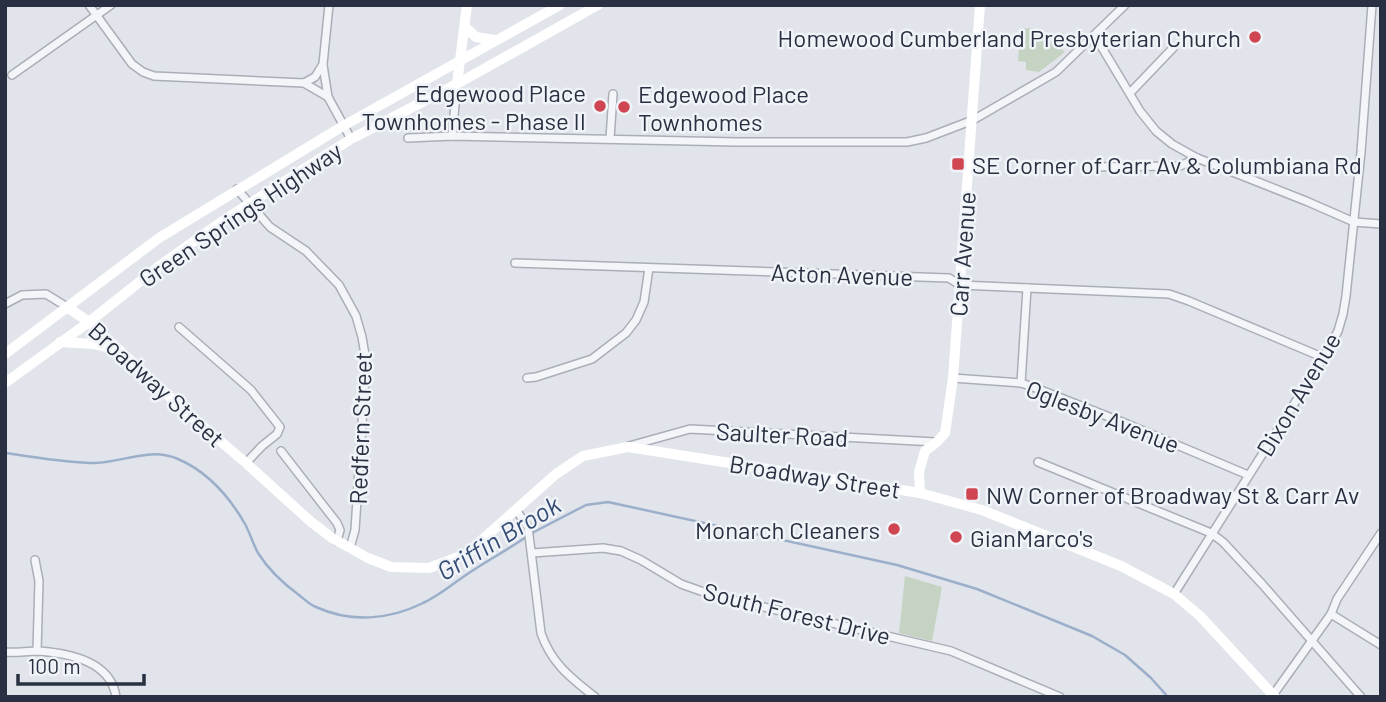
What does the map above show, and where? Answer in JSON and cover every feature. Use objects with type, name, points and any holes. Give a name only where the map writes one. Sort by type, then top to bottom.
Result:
[{"type":"street","points":[[89,5],[132,64],[143,72],[154,76],[304,83],[328,97]]},
{"type":"street","points":[[12,75],[111,5]]},
{"type":"street","points":[[328,5],[323,64],[328,97],[351,139]]},
{"type":"street","points":[[452,136],[467,5]]},
{"type":"street","name":"Green Springs Highway","points":[[5,354],[159,238],[343,126],[560,5]]},
{"type":"street","name":"Green Springs Highway","points":[[5,383],[224,220],[351,139],[457,84],[598,5]]},
{"type":"street","name":"Carr Avenue","points":[[920,493],[919,472],[925,451],[945,433],[953,378],[980,5]]},
{"type":"street","points":[[408,138],[452,136],[907,142],[926,138],[973,120],[1056,72],[1125,5]]},
{"type":"street","name":"Dixon Avenue","points":[[1174,594],[1338,331],[1343,314],[1354,222],[1372,5]]},
{"type":"street","points":[[465,27],[477,37],[494,40]]},
{"type":"street","points":[[1095,36],[1140,111],[1156,131],[1172,144],[1197,158],[1354,222],[1381,224]]},
{"type":"street","points":[[1130,93],[1173,48]]},
{"type":"street","points":[[304,83],[314,77],[323,64]]},
{"type":"street","points":[[610,139],[613,94]]},
{"type":"street","points":[[1087,167],[1181,166],[1197,158]]},
{"type":"street","name":"Redfern Street","points":[[237,189],[270,227],[306,251],[339,285],[356,316],[366,360],[355,530],[349,548]]},
{"type":"street","name":"Acton Avenue","points":[[515,263],[949,278],[960,285],[1169,294],[1322,357]]},
{"type":"street","points":[[527,377],[536,377],[592,359],[626,333],[636,320],[644,302],[649,268]]},
{"type":"street","points":[[1021,383],[1027,288]]},
{"type":"street","points":[[5,304],[23,296],[46,294],[67,307]]},
{"type":"street","name":"Broadway Street","points":[[67,307],[89,321],[310,521],[349,548],[391,567],[429,568],[466,554],[556,474],[583,456],[628,447],[920,493],[982,510],[1029,528],[1121,566],[1174,594],[1200,616],[1274,696]]},
{"type":"street","name":"Broadway Street","points":[[179,327],[251,390],[280,427],[277,435],[261,446],[246,463]]},
{"type":"street","points":[[60,342],[94,344],[120,351]]},
{"type":"street","name":"Oglesby Avenue","points":[[953,378],[1021,383],[1248,475]]},
{"type":"street","name":"Saulter Road","points":[[628,447],[690,429],[937,442]]},
{"type":"street","points":[[281,451],[337,523],[340,530],[337,541]]},
{"type":"street","points":[[1038,462],[1211,533],[1223,542],[1361,697]]},
{"type":"street","points":[[516,510],[528,527],[541,633],[545,645],[570,678],[595,697]]},
{"type":"street","points":[[1274,696],[1331,614],[1337,599],[1381,533]]},
{"type":"street","name":"South Forest Drive","points":[[532,553],[603,548],[621,551],[681,584],[702,591],[951,651],[1060,697]]},
{"type":"street","points":[[35,560],[39,580],[37,651]]},
{"type":"street","points":[[1331,614],[1381,645]]},
{"type":"street","points":[[5,653],[37,651],[84,659],[108,677],[116,697]]},
{"type":"green space","points":[[1033,28],[1046,45],[1054,41],[1056,34],[1064,33],[1062,50],[1065,52],[1039,72],[1026,70],[1026,62],[1018,61],[1020,29]]},
{"type":"green space","points":[[905,576],[942,587],[932,641],[899,633]]},
{"type":"waterway","name":"Griffin Brook","points":[[5,453],[84,463],[157,454],[189,464],[225,495],[245,524],[258,553],[282,581],[312,605],[343,616],[383,616],[410,609],[436,596],[526,537]]},
{"type":"waterway","name":"Griffin Brook","points":[[532,533],[586,505],[608,502],[897,565],[977,589],[1092,636],[1125,655],[1168,697]]},
{"type":"place","name":"Homewood Cumberland Presbyterian Church","points":[[1255,37]]},
{"type":"place","name":"Edgewood Place Townhomes - Phase II","points":[[600,106]]},
{"type":"place","name":"Edgewood Place Townhomes","points":[[624,107]]},
{"type":"place","name":"SE Corner of Carr Av & Columbiana Rd","points":[[958,164]]},
{"type":"place","name":"NW Corner of Broadway St & Carr Av","points":[[972,494]]},
{"type":"place","name":"Monarch Cleaners","points":[[894,529]]},
{"type":"place","name":"GianMarco's","points":[[956,537]]}]
